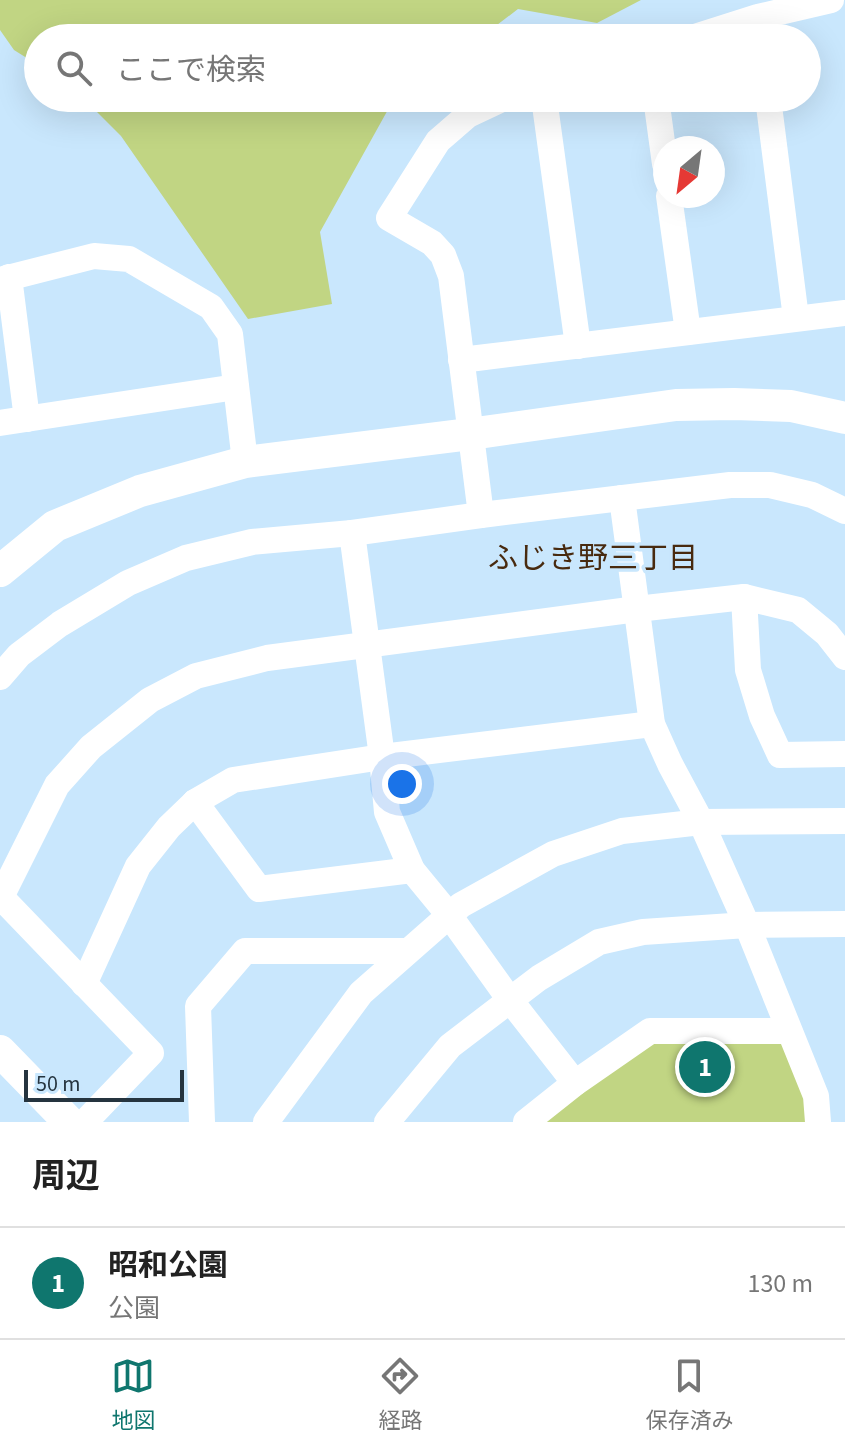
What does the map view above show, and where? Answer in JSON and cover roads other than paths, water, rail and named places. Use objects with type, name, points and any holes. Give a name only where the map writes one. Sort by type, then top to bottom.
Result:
[{"type":"street","points":[[770,24],[831,0]]},
{"type":"street","points":[[474,112],[438,141],[389,218],[432,243],[443,255],[451,276],[481,515]]},
{"type":"street","points":[[546,112],[578,346]]},
{"type":"street","points":[[658,112],[661,136]]},
{"type":"street","points":[[770,112],[796,318]]},
{"type":"street","points":[[671,208],[688,332]]},
{"type":"street","points":[[27,419],[4,278],[94,256],[129,259],[211,307],[230,334],[245,462]]},
{"type":"street","points":[[461,360],[845,313]]},
{"type":"street","points":[[0,423],[236,387]]},
{"type":"street","points":[[0,571],[55,526],[140,491],[245,462],[676,405],[791,406],[845,418]]},
{"type":"street","points":[[0,677],[19,655],[60,624],[128,583],[186,558],[252,542],[352,533],[730,485],[770,485],[812,495],[845,511]]},
{"type":"street","points":[[622,498],[652,724],[701,822],[747,925],[816,1096],[818,1122]]},
{"type":"street","points":[[352,533],[387,812],[412,870],[575,1083]]},
{"type":"street","points":[[744,597],[748,670],[762,716],[780,755],[845,754]]},
{"type":"street","points":[[85,1122],[151,1053],[0,897],[57,785],[91,747],[150,700],[196,676],[267,658],[744,597],[798,610],[827,634],[845,657]]},
{"type":"street","points":[[84,984],[138,866],[169,827],[195,802],[233,780],[382,757],[652,724]]},
{"type":"street","points":[[195,802],[259,889],[412,870]]},
{"type":"street","points":[[266,1122],[361,993],[461,905],[553,854],[622,831],[701,822],[845,821]]},
{"type":"street","points":[[387,1122],[450,1046],[539,978],[599,942],[643,932],[747,925],[845,924]]},
{"type":"street","points":[[202,1122],[198,1006],[245,951],[407,951]]},
{"type":"street","points":[[526,1122],[575,1083],[650,1031],[788,1031]]},
{"type":"street","points":[[0,1051],[69,1122]]},
{"type":"place","name":"昭和公園","points":[[705,1067]]},
{"type":"district","name":"ふじき野三丁目","points":[[593,558]]}]
